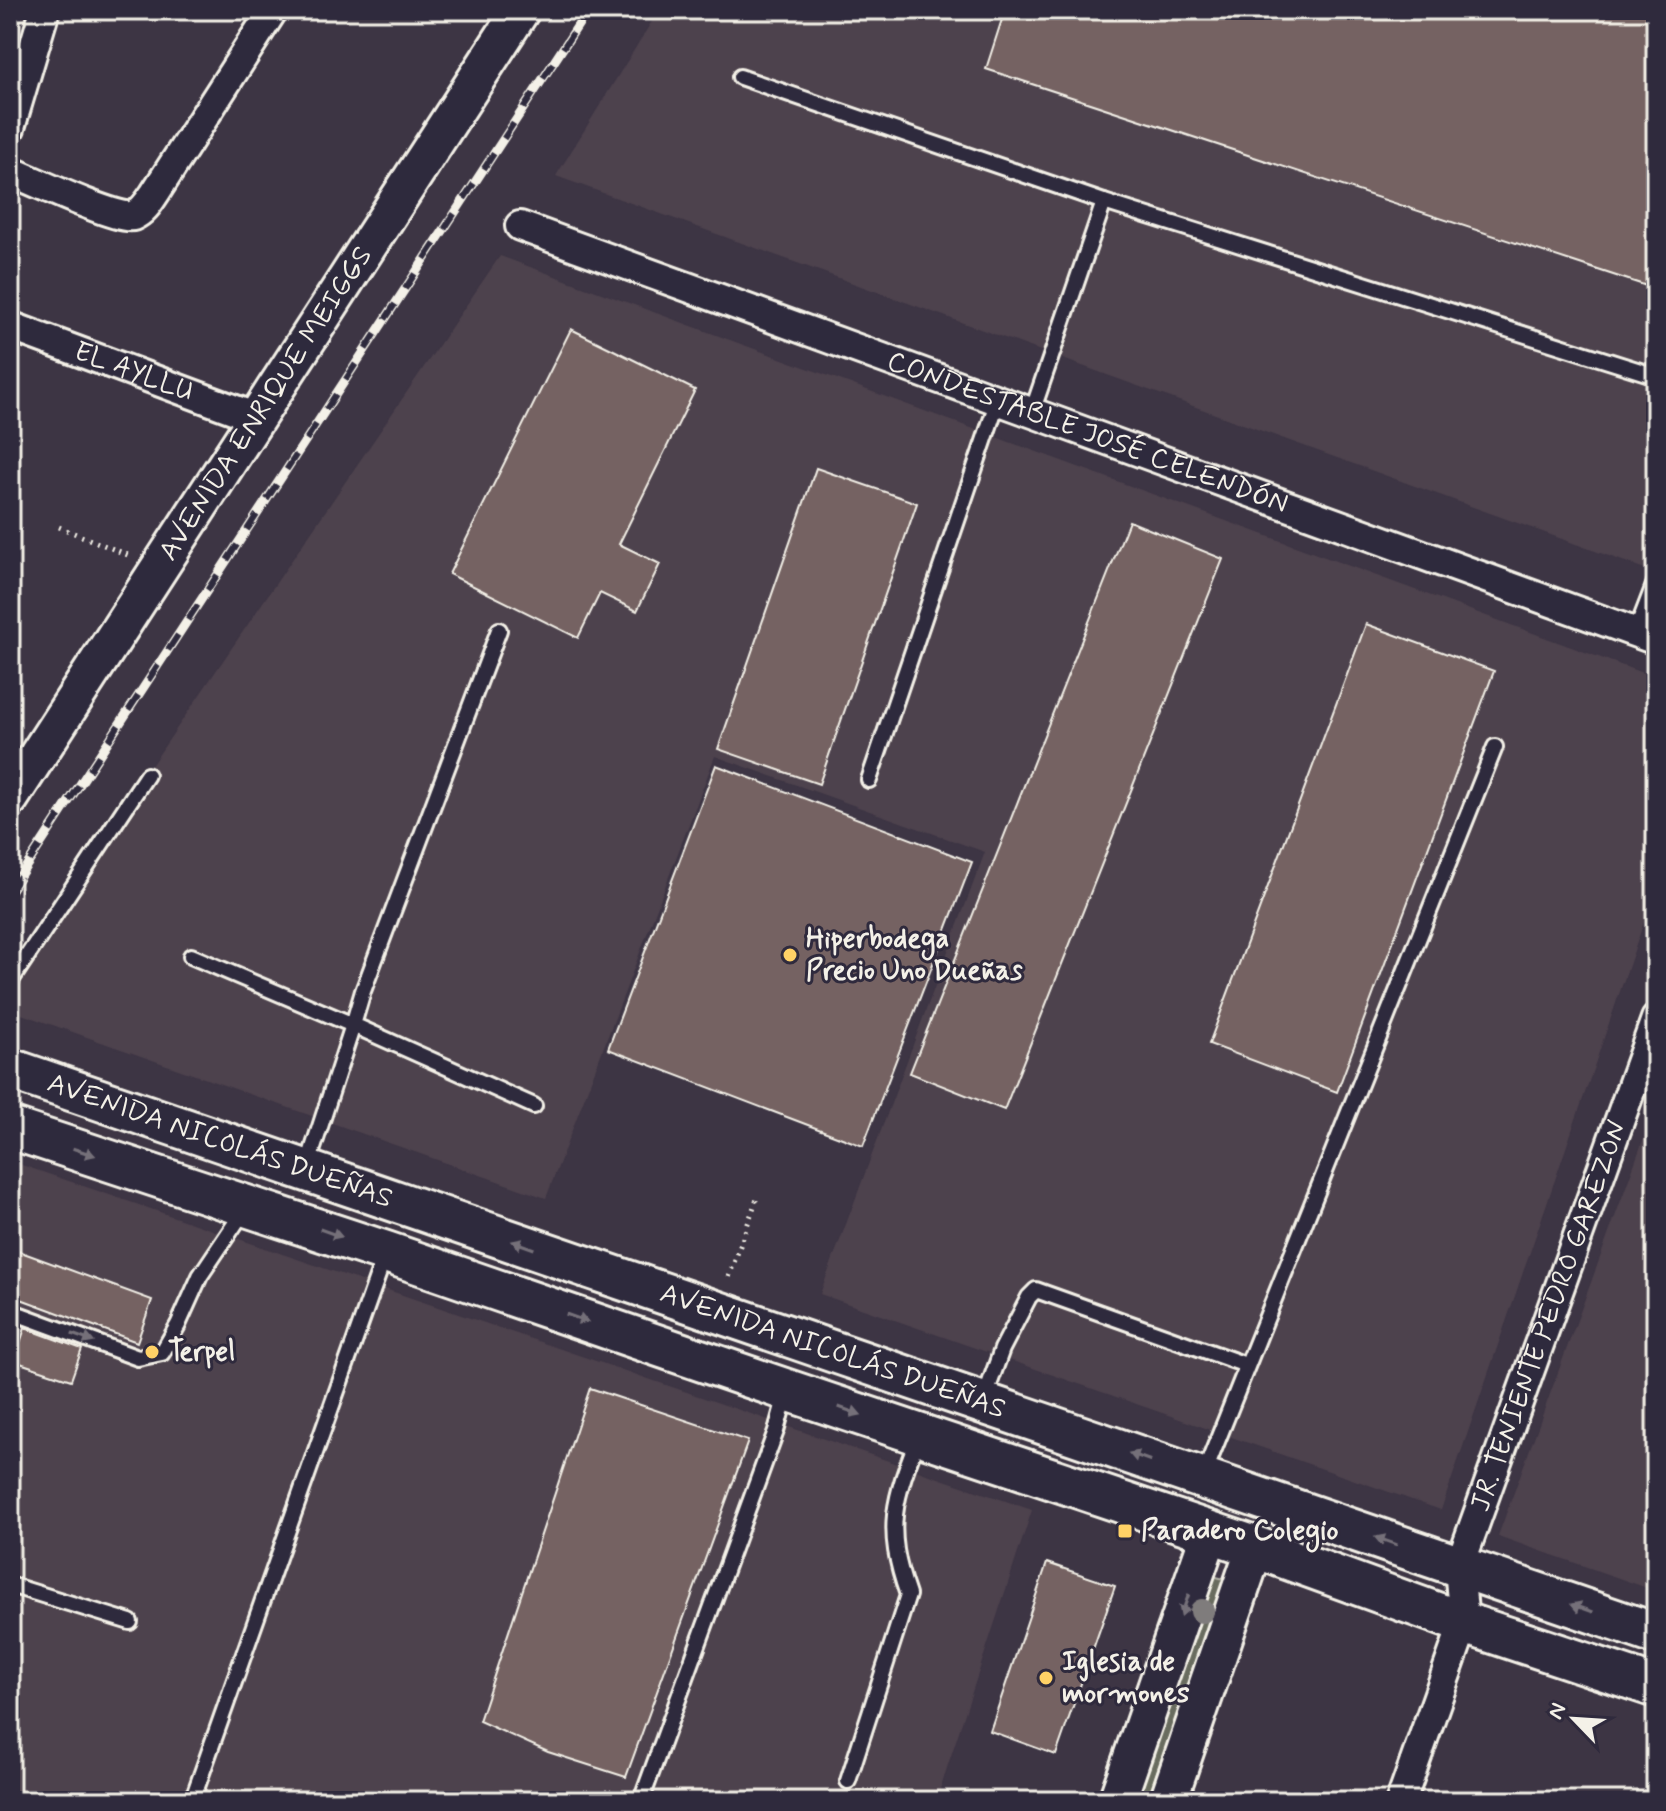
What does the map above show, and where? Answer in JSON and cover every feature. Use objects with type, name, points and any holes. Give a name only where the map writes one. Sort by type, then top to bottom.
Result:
[{"type":"main road","name":"AVENIDA NICOLÁS DUEÑAS","points":[[10,1069],[1656,1634]]},
{"type":"main road","name":"AVENIDA NICOLÁS DUEÑAS","points":[[10,1128],[248,1205],[1255,1547],[1464,1623],[1656,1687]]},
{"type":"street","points":[[10,128],[45,10]]},
{"type":"street","points":[[10,171],[125,217],[143,210],[273,10]]},
{"type":"street","name":"AVENIDA ENRIQUE MEIGGS","points":[[10,798],[521,10]]},
{"type":"street","name":"CONDESTABLE JOSÉ CELENDÓN","points":[[520,226],[1646,636]]},
{"type":"street","name":"EL AYLLU","points":[[10,326],[257,418]]},
{"type":"street","name":"JR. TENIENTE PEDRO GAREZON","points":[[1459,1567],[1656,1019]]},
{"type":"street","points":[[1117,1801],[1210,1532]]},
{"type":"street","points":[[1168,1801],[1255,1547]]},
{"type":"street","points":[[1401,1801],[1464,1623],[1459,1567]]},
{"type":"lane","points":[[740,77],[1104,202],[1656,376]]},
{"type":"lane","points":[[1032,412],[1104,202]]},
{"type":"lane","points":[[869,780],[998,400]]},
{"type":"lane","points":[[1646,636],[1656,580]]},
{"type":"lane","points":[[306,1171],[363,991],[499,630]]},
{"type":"lane","points":[[1202,1478],[1495,747]]},
{"type":"lane","points":[[10,982],[147,775]]},
{"type":"lane","points":[[191,956],[534,1106]]},
{"type":"lane","points":[[10,1311],[138,1358],[162,1353],[200,1276],[248,1205]]},
{"type":"lane","points":[[192,1801],[386,1252]]},
{"type":"lane","points":[[983,1403],[1002,1349],[1029,1297],[1036,1290],[1246,1365]]},
{"type":"lane","points":[[641,1801],[776,1431],[787,1390]]},
{"type":"lane","points":[[848,1781],[908,1595],[897,1566],[894,1507],[919,1435]]},
{"type":"lane","points":[[10,1585],[130,1622]]},
{"type":"path","points":[[59,527],[160,568]]},
{"type":"path","points":[[717,1312],[757,1198]]},
{"type":"shaded area","points":[[659,10],[1656,10],[1656,573],[556,176]]},
{"type":"shaded area","points":[[500,256],[1656,678],[1656,887],[1441,1510],[820,1294],[985,852],[715,756],[546,1198],[10,1010],[10,972]]},
{"type":"shaded area","points":[[1656,1105],[1656,1591],[1498,1536]]},
{"type":"shaded area","points":[[10,1161],[1032,1510],[936,1801],[10,1801]]},
{"type":"green space","points":[[1201,1573],[1224,1579],[1147,1801],[1120,1801]]},
{"type":"building","points":[[1005,10],[1656,10],[1656,289],[986,69]]},
{"type":"building","points":[[571,329],[695,390],[619,544],[660,564],[637,611],[600,593],[578,638],[449,574]]},
{"type":"building","points":[[816,468],[917,503],[819,784],[718,749]]},
{"type":"building","points":[[1129,521],[1223,559],[1004,1110],[910,1073]]},
{"type":"building","points":[[1366,624],[1494,671],[1337,1092],[1209,1044]]},
{"type":"building","name":"Hiperbodega Precio Uno Dueñas","points":[[716,765],[972,862],[863,1146],[608,1049]]},
{"type":"building","points":[[10,1248],[152,1300],[137,1342],[10,1295]]},
{"type":"building","points":[[25,1328],[82,1349],[71,1380],[14,1361]]},
{"type":"building","points":[[590,1388],[748,1441],[626,1777],[548,1752],[479,1721]]},
{"type":"building","points":[[1047,1563],[1115,1586],[1056,1755],[990,1731]]},
{"type":"railway","points":[[10,891],[588,10]]},
{"type":"place","name":"Hiperbodega Precio Uno Dueñas","points":[[790,955]]},
{"type":"place","name":"Terpel","points":[[152,1352]]},
{"type":"place","name":"Paradero Colegio","points":[[1125,1531]]},
{"type":"place","name":"Iglesia de mormones","points":[[1046,1678]]}]
